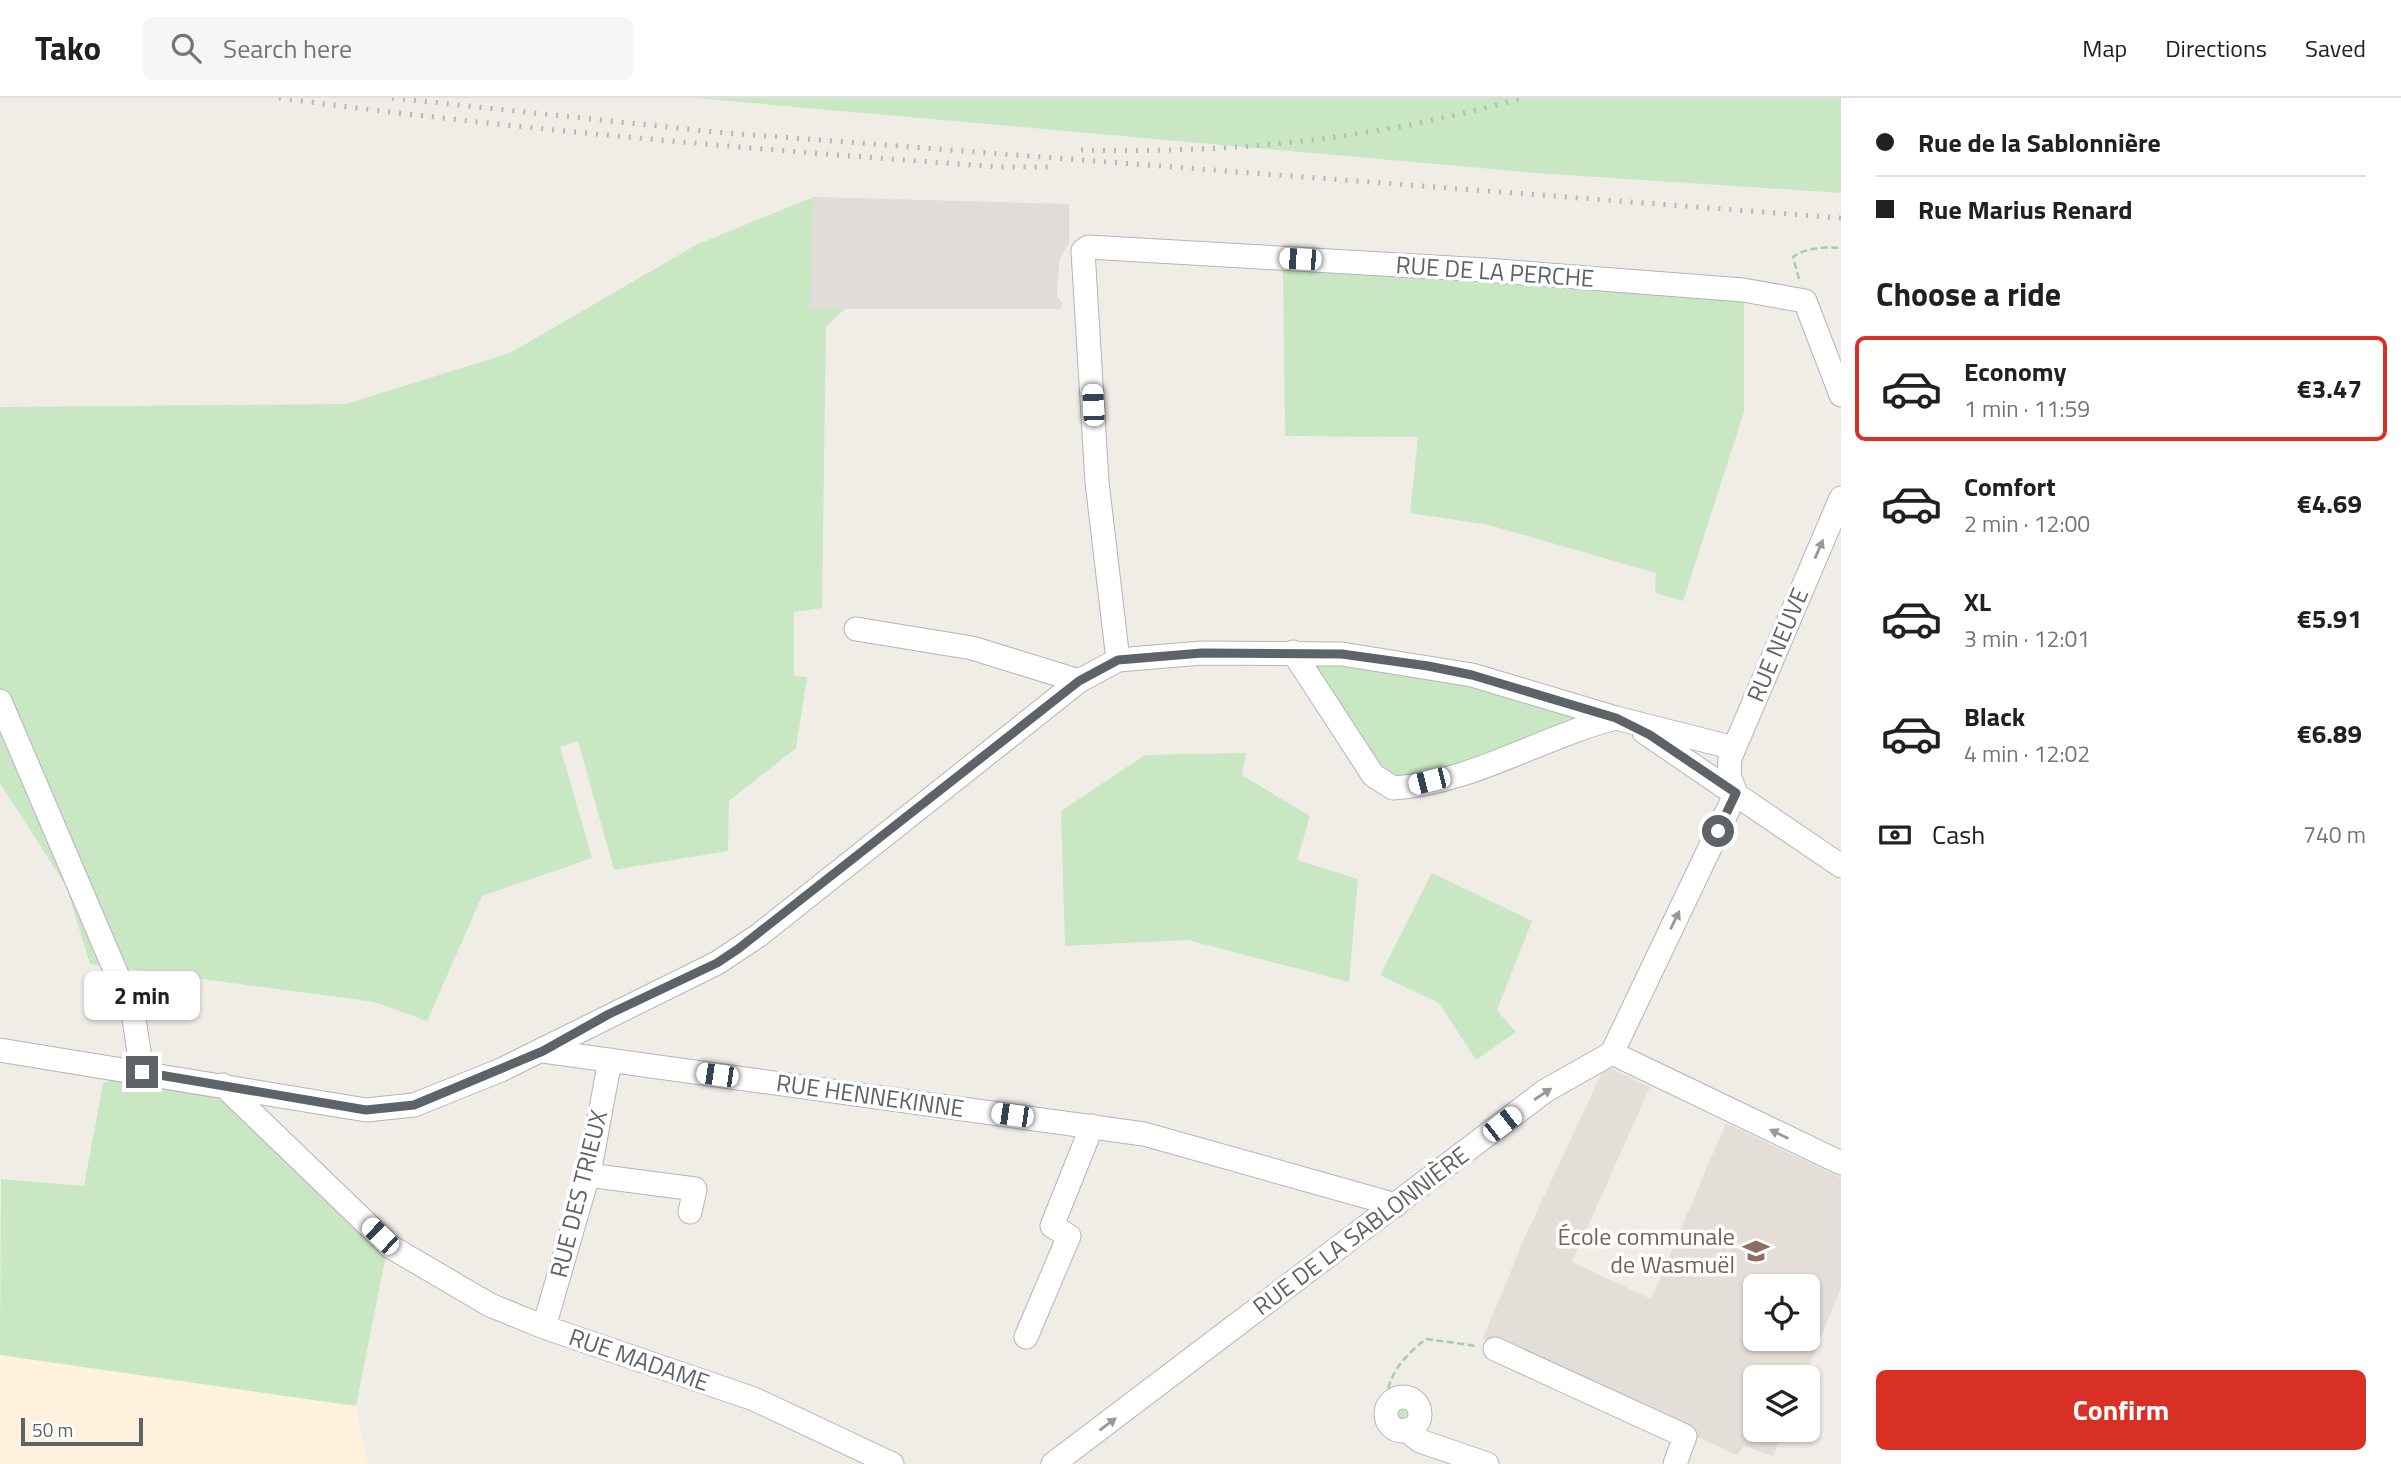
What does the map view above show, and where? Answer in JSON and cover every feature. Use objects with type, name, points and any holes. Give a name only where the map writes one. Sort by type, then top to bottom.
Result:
[{"type":"street","name":"RUE DE LA PERCHE","points":[[1118,660],[1097,482],[1083,251],[1088,247],[1486,270],[1743,290],[1805,301]]},
{"type":"street","points":[[1805,301],[1841,395]]},
{"type":"street","name":"RUE NEUVE","points":[[1736,793],[1728,766],[1734,748],[1841,498]]},
{"type":"street","points":[[856,629],[972,648],[1079,681]]},
{"type":"street","points":[[1293,652],[1373,775],[1393,788],[1480,769],[1580,727],[1616,718],[1650,735],[1841,866]]},
{"type":"street","points":[[0,1049],[366,1110],[414,1105],[543,1051],[609,1014],[717,963],[759,935],[1079,681],[1118,660],[1202,653],[1293,652],[1342,654],[1428,666],[1472,675],[1616,718],[1734,748]]},
{"type":"street","points":[[0,701],[133,1012],[142,1072]]},
{"type":"street","points":[[1736,793],[1612,1053],[1841,1163]]},
{"type":"street","name":"RUE HENNEKINNE","points":[[543,1051],[1144,1134],[1396,1205]]},
{"type":"street","name":"RUE DE LA SABLONNIÈRE","points":[[1053,1464],[1545,1091],[1612,1053]]},
{"type":"street","name":"RUE DES TRIEUX","points":[[544,1327],[588,1175],[610,1060]]},
{"type":"street","name":"RUE MADAME","points":[[223,1085],[391,1247],[490,1305],[544,1327],[754,1399],[892,1464]]},
{"type":"street","points":[[1026,1337],[1069,1236],[1052,1226],[1092,1126]]},
{"type":"street","points":[[588,1175],[695,1189],[690,1212]]},
{"type":"street","points":[[1495,1349],[1685,1436],[1675,1464]]},
{"type":"street","points":[[1387,1409],[1399,1397],[1415,1402],[1419,1419],[1406,1430],[1420,1441],[1487,1464]]},
{"type":"path","points":[[1805,301],[1793,257],[1821,247],[1841,248]]},
{"type":"path","points":[[1387,1409],[1385,1392],[1404,1356],[1426,1339],[1495,1349]]},
{"type":"shaded area","points":[[813,197],[1069,204],[1069,243],[1060,258],[1057,287],[1057,296],[1062,303],[1060,309],[810,309]]},
{"type":"shaded area","name":"École communale de Wasmuël","points":[[1605,1066],[1650,1087],[1572,1262],[1651,1299],[1726,1123],[1841,1178],[1841,1287],[1820,1340],[1820,1274],[1743,1274],[1743,1351],[1815,1351],[1810,1365],[1743,1365],[1743,1442],[1779,1442],[1773,1456],[1744,1446],[1737,1455],[1483,1339],[1524,1239]]},
{"type":"shaded area","points":[[0,1355],[356,1406],[368,1464],[0,1464]]},
{"type":"green space","points":[[696,98],[1841,98],[1841,193],[1536,173]]},
{"type":"green space","points":[[813,197],[810,309],[845,309],[826,326],[822,608],[794,612],[794,676],[807,677],[796,748],[729,801],[728,851],[614,870],[578,741],[560,747],[592,858],[482,896],[427,1021],[375,1002],[90,964],[66,886],[0,783],[0,407],[346,404],[510,353],[696,245]]},
{"type":"green space","points":[[1283,263],[1744,301],[1744,412],[1683,601],[1655,593],[1656,573],[1489,525],[1410,513],[1418,437],[1285,436]]},
{"type":"green space","points":[[1313,659],[1425,672],[1580,714],[1579,723],[1474,762],[1405,777],[1390,774],[1378,767],[1311,668]]},
{"type":"green space","points":[[1246,753],[1242,775],[1310,816],[1297,860],[1358,879],[1349,982],[1188,940],[1065,946],[1061,811],[1145,755]]},
{"type":"green space","points":[[1432,873],[1532,921],[1497,1010],[1516,1032],[1476,1060],[1439,1003],[1380,975]]},
{"type":"green space","points":[[124,1076],[209,1093],[238,1112],[386,1255],[356,1406],[0,1355],[1,1179],[84,1186],[103,1083]]},
{"type":"green space","points":[[1399,1403],[1407,1403],[1412,1412],[1410,1419],[1399,1421],[1394,1416],[1394,1408]]},
{"type":"railway","points":[[279,98],[639,138],[1001,167],[1056,167]]},
{"type":"railway","points":[[392,98],[715,132],[1841,218]]},
{"type":"railway","points":[[1081,150],[1193,149],[1304,141],[1413,124],[1522,98]]},
{"type":"place","name":"École communale de Wasmuël","points":[[1756,1251]]},
{"type":"route","points":[[142,1072],[366,1110],[414,1105],[501,1070],[543,1051],[609,1014],[717,963],[759,935],[1079,681],[1118,660],[1202,653],[1342,654],[1472,675],[1616,718],[1650,735],[1736,793],[1718,831]]}]
